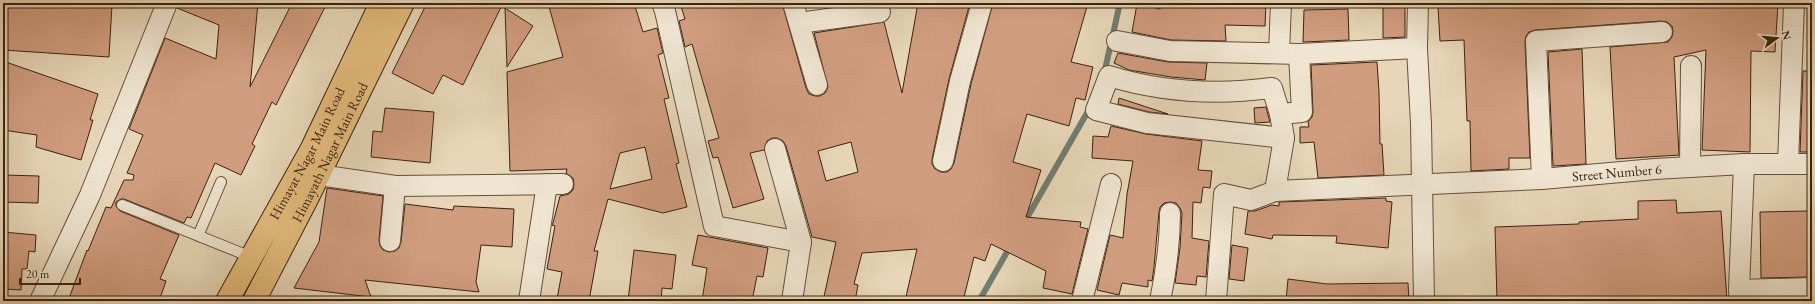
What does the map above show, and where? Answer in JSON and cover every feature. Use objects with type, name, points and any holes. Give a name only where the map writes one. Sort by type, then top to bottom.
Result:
[{"type":"main road","name":"Himayat Nagar Main Road","points":[[227,301],[312,148],[381,3]]},
{"type":"main road","name":"Himayath Nagar Main Road","points":[[254,301],[319,175],[403,3]]},
{"type":"street","points":[[40,301],[90,195],[167,3]]},
{"type":"street","points":[[662,3],[714,226],[801,242]]},
{"type":"street","points":[[793,3],[816,85]]},
{"type":"street","points":[[943,162],[960,81],[982,3]]},
{"type":"street","points":[[1279,53],[1281,3]]},
{"type":"street","points":[[1418,3],[1416,48],[1421,124],[1424,301]]},
{"type":"street","points":[[1788,164],[1794,3]]},
{"type":"street","points":[[799,23],[880,12]]},
{"type":"street","points":[[1542,179],[1536,41],[1662,32]]},
{"type":"street","points":[[1117,41],[1170,51],[1299,54],[1416,48]]},
{"type":"street","points":[[1280,114],[1302,112],[1299,54]]},
{"type":"street","points":[[1690,167],[1691,66]]},
{"type":"street","points":[[1275,191],[1284,138],[1280,114],[1272,88],[1242,92],[1192,91],[1129,82],[1109,76],[1096,110],[1147,124],[1284,138]]},
{"type":"street","points":[[775,149],[801,242],[792,301]]},
{"type":"street","points":[[1744,164],[1740,296],[1812,288]]},
{"type":"street","name":"Street Number 6","points":[[1216,301],[1224,194],[1251,200],[1275,191],[1542,179],[1744,164],[1812,164]]},
{"type":"street","points":[[319,175],[395,186],[555,184],[529,301]]},
{"type":"street","points":[[1082,301],[1111,184]]},
{"type":"street","points":[[390,241],[395,186]]},
{"type":"street","points":[[1160,301],[1165,278],[1170,238],[1170,213]]},
{"type":"lane","points":[[198,236],[221,182]]},
{"type":"lane","points":[[122,205],[251,257]]},
{"type":"building","points":[[5,3],[82,3],[112,5],[109,57],[3,50],[3,18],[5,18]]},
{"type":"building","points":[[178,3],[258,3],[250,87],[292,3],[327,3],[276,105],[272,102],[252,144],[255,146],[241,175],[215,163],[191,218],[187,217],[184,223],[124,199],[116,202],[116,206],[120,211],[179,235],[160,279],[166,281],[159,301],[68,301],[87,250],[88,251],[106,207],[111,208],[124,180],[133,180],[134,175],[127,173],[143,135],[129,129],[165,38],[216,59],[219,25],[177,8]]},
{"type":"building","points":[[427,3],[503,3],[463,85],[443,75],[433,94],[392,73]]},
{"type":"building","points":[[548,3],[634,3],[643,32],[657,28],[663,53],[658,55],[669,98],[664,99],[679,163],[676,164],[687,207],[663,213],[608,199],[594,251],[598,251],[589,301],[567,301],[557,299],[562,272],[547,269],[555,226],[552,225],[560,196],[569,194],[573,190],[573,178],[566,173],[567,169],[510,171],[507,72],[563,57]],"holes":[[[645,147],[652,179],[610,189],[620,153]]]},
{"type":"building","points":[[680,3],[782,3],[806,88],[809,94],[815,96],[820,96],[825,93],[828,87],[814,33],[884,22],[902,93],[918,3],[970,3],[949,79],[932,159],[932,164],[935,169],[941,172],[947,172],[951,169],[954,163],[971,84],[993,3],[1088,3],[1071,62],[1093,67],[1085,100],[1076,98],[1069,126],[1027,114],[1013,162],[1041,170],[1026,217],[1081,222],[1080,227],[1088,229],[1072,294],[1043,288],[1046,271],[991,244],[985,261],[974,257],[963,301],[905,301],[917,249],[862,253],[854,284],[858,285],[855,301],[823,301],[836,242],[812,237],[786,146],[783,141],[777,138],[772,138],[767,141],[764,150],[750,153],[764,199],[733,208],[718,157],[713,158],[708,141],[719,138],[692,44],[685,47],[679,21],[685,19]],"holes":[[[851,142],[858,172],[826,181],[818,151]]]},
{"type":"building","points":[[823,3],[861,3],[824,8]]},
{"type":"building","points":[[1161,3],[1266,3],[1265,26],[1225,25],[1226,41],[1171,40],[1132,32],[1137,4],[1160,9]]},
{"type":"building","points":[[1536,3],[1778,3],[1775,52],[1751,51],[1750,152],[1702,150],[1706,50],[1674,57],[1679,155],[1616,159],[1610,47],[1668,42],[1672,37],[1672,26],[1667,22],[1661,21],[1535,30],[1529,32],[1526,36],[1525,42],[1530,158],[1509,158],[1509,169],[1471,171],[1470,121],[1467,121],[1464,40],[1440,41],[1438,7]]},
{"type":"building","points":[[1383,5],[1405,5],[1405,37],[1383,38]]},
{"type":"building","points":[[505,8],[533,26],[507,67]]},
{"type":"building","points":[[1348,9],[1349,40],[1303,42],[1304,10]]},
{"type":"building","points":[[1582,49],[1586,164],[1553,166],[1548,52]]},
{"type":"building","points":[[1118,53],[1168,62],[1207,63],[1205,80],[1171,77],[1129,70],[1114,63]]},
{"type":"building","points":[[3,61],[98,94],[90,120],[93,120],[81,160],[36,147],[37,135],[3,130]]},
{"type":"building","points":[[1377,62],[1380,144],[1382,144],[1384,175],[1318,178],[1314,142],[1300,143],[1300,127],[1309,127],[1308,122],[1312,117],[1313,112],[1311,65]]},
{"type":"building","points":[[1803,71],[1812,71],[1812,152],[1800,152]]},
{"type":"building","points":[[1119,98],[1168,114],[1149,112],[1118,104]]},
{"type":"building","points":[[1266,107],[1270,122],[1255,123],[1254,108]]},
{"type":"building","points":[[385,108],[434,112],[430,163],[371,157],[373,131],[382,132]]},
{"type":"building","points":[[1111,126],[1146,134],[1202,141],[1198,170],[1212,171],[1210,188],[1203,187],[1201,203],[1193,202],[1192,238],[1209,241],[1206,277],[1197,276],[1196,285],[1175,283],[1180,248],[1182,213],[1176,203],[1170,202],[1164,203],[1160,207],[1152,281],[1148,280],[1148,287],[1122,283],[1119,295],[1097,290],[1110,235],[1123,238],[1127,194],[1133,161],[1092,158],[1093,136],[1108,137]]},
{"type":"building","points":[[3,175],[39,176],[38,203],[3,202]]},
{"type":"building","points":[[327,188],[383,196],[379,240],[380,246],[383,250],[389,252],[395,251],[399,248],[401,242],[405,204],[453,210],[454,206],[514,209],[512,247],[481,245],[476,282],[479,292],[365,280],[371,297],[294,288],[319,242]]},
{"type":"building","points":[[1386,198],[1386,201],[1392,202],[1388,248],[1336,243],[1337,236],[1273,235],[1272,239],[1245,234],[1248,211],[1255,211],[1272,205],[1279,206],[1279,202]]},
{"type":"building","points":[[1676,200],[1677,213],[1721,211],[1727,301],[1497,301],[1495,227],[1579,224],[1579,222],[1638,219],[1638,201]]},
{"type":"building","points":[[1808,211],[1808,277],[1761,278],[1760,212]]},
{"type":"building","points":[[3,232],[36,235],[35,252],[29,251],[27,269],[22,269],[21,290],[3,289]]},
{"type":"building","points":[[698,235],[768,248],[763,277],[757,276],[752,301],[702,301],[707,268],[692,265]]},
{"type":"building","points":[[1232,245],[1248,248],[1244,281],[1229,279]]},
{"type":"building","points":[[634,250],[676,255],[672,289],[662,288],[661,301],[628,301]]},
{"type":"building","points":[[1288,279],[1327,284],[1408,283],[1409,301],[1286,301]]},
{"type":"waterway","points":[[1104,74],[1120,3]]},
{"type":"waterway","points":[[1024,223],[1091,106]]},
{"type":"waterway","points":[[979,301],[1011,245]]}]
